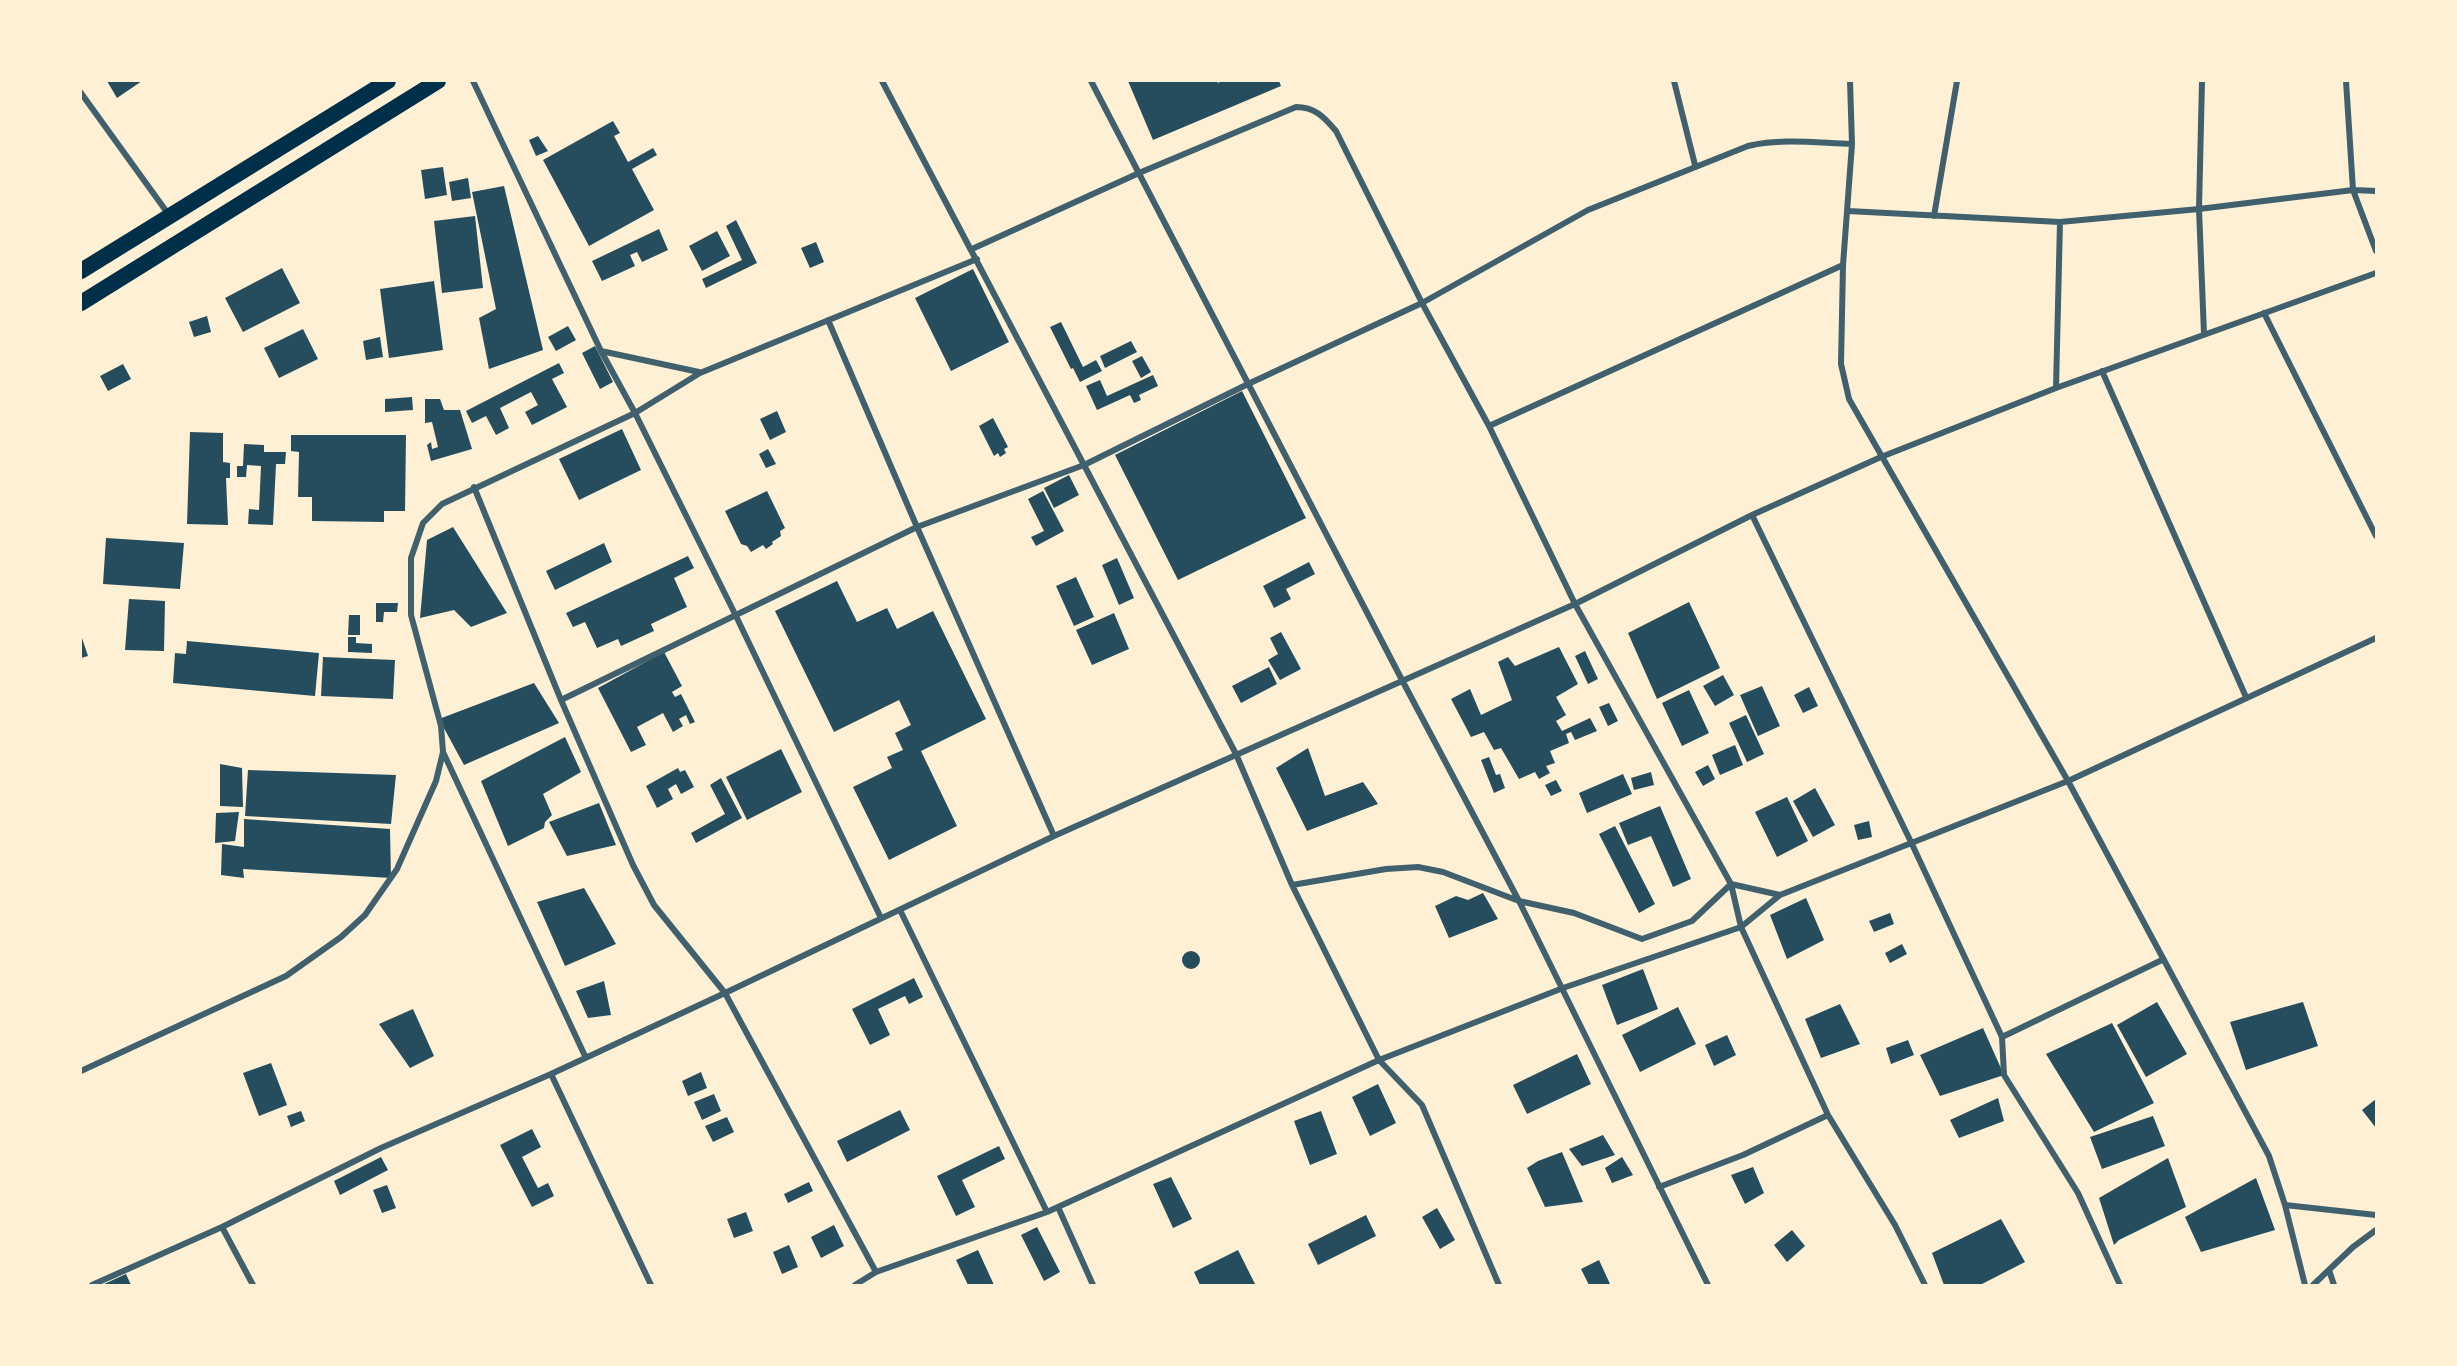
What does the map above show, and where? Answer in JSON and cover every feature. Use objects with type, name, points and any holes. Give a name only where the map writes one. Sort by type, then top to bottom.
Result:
[{"type":"highway","points":[[81,271],[388,81]]},
{"type":"highway","points":[[81,303],[438,81]]},
{"type":"street","points":[[473,81],[601,351],[635,413],[736,616],[881,918]]},
{"type":"street","points":[[882,81],[1236,754],[1292,885],[1379,1059],[1422,1105],[1499,1285]]},
{"type":"street","points":[[1091,81],[1519,901],[1708,1285]]},
{"type":"street","points":[[1674,81],[1695,165]]},
{"type":"street","points":[[1850,81],[1852,144],[1843,265],[1841,364],[1849,399],[2068,781],[2269,1156],[2285,1205],[2305,1285]]},
{"type":"street","points":[[1934,216],[1957,81]]},
{"type":"street","points":[[2202,81],[2199,209],[2204,334]]},
{"type":"street","points":[[2346,81],[2353,190],[2376,251]]},
{"type":"street","points":[[81,93],[169,215]]},
{"type":"street","points":[[972,249],[1139,173],[1296,107],[1308,107],[1322,115],[1336,131],[1422,303],[1489,426],[1575,604],[1731,884],[1741,927],[1828,1115],[1894,1225],[1926,1285]]},
{"type":"street","points":[[561,700],[917,528],[1084,465],[1248,384],[1422,303],[1588,210],[1695,165],[1766,141],[1852,144]]},
{"type":"street","points":[[1848,212],[2060,222],[2199,209],[2353,190],[2376,191]]},
{"type":"street","points":[[2056,388],[2060,222]]},
{"type":"street","points":[[81,1071],[286,976],[341,937],[365,915],[397,869],[436,781],[443,752],[441,726],[411,615],[411,558],[423,523],[442,504],[635,413],[700,373],[977,259]]},
{"type":"street","points":[[1489,426],[1843,265]]},
{"type":"street","points":[[92,1285],[222,1227],[381,1148],[552,1074],[585,1056],[725,993],[1054,836],[1575,604],[1752,515],[1881,457],[2056,388],[2376,273]]},
{"type":"street","points":[[2264,313],[2376,536]]},
{"type":"street","points":[[828,320],[917,528],[1054,836]]},
{"type":"street","points":[[601,351],[700,373]]},
{"type":"street","points":[[2102,371],[2246,697]]},
{"type":"street","points":[[474,487],[561,700],[633,864],[654,905],[725,993],[876,1272]]},
{"type":"street","points":[[1752,515],[1911,842],[2002,1037],[2004,1075],[2078,1193],[2120,1285]]},
{"type":"street","points":[[855,1285],[876,1272],[1047,1212],[1379,1059],[1563,988],[1741,927],[1780,895],[2068,781],[2376,638]]},
{"type":"street","points":[[443,752],[585,1056]]},
{"type":"street","points":[[1292,885],[1386,869],[1418,867],[1443,872],[1519,901],[1574,913],[1642,939],[1692,921],[1731,884]]},
{"type":"street","points":[[1731,884],[1780,895]]},
{"type":"street","points":[[900,910],[1047,1212]]},
{"type":"street","points":[[2002,1037],[2162,960]]},
{"type":"street","points":[[552,1074],[651,1285]]},
{"type":"street","points":[[1659,1187],[1743,1155],[1828,1115]]},
{"type":"street","points":[[2285,1205],[2376,1215]]},
{"type":"street","points":[[1058,1207],[1093,1285]]},
{"type":"street","points":[[222,1227],[253,1285]]},
{"type":"street","points":[[2313,1285],[2353,1247],[2376,1230]]},
{"type":"street","points":[[2329,1270],[2334,1285]]},
{"type":"building","points":[[107,81],[142,81],[117,98]]},
{"type":"building","points":[[1128,81],[1217,81],[1218,83],[1222,81],[1279,81],[1281,86],[1153,140]]},
{"type":"building","points":[[613,121],[620,133],[614,136],[628,162],[653,148],[657,155],[632,169],[654,210],[589,246],[543,160]]},
{"type":"building","points":[[538,136],[548,151],[536,156],[529,140]]},
{"type":"building","points":[[443,167],[447,195],[425,199],[421,170]]},
{"type":"building","points":[[468,178],[471,198],[452,201],[449,182]]},
{"type":"building","points":[[504,186],[543,350],[489,369],[479,318],[496,309],[472,192]]},
{"type":"building","points":[[475,216],[483,288],[442,293],[434,221]]},
{"type":"building","points":[[736,220],[757,263],[706,288],[702,279],[742,260],[726,226]]},
{"type":"building","points":[[659,229],[668,250],[642,262],[637,252],[630,255],[635,266],[602,281],[592,261]]},
{"type":"building","points":[[717,231],[730,256],[702,271],[689,246]]},
{"type":"building","points":[[816,242],[824,262],[810,268],[801,248]]},
{"type":"building","points":[[282,268],[300,303],[243,332],[225,298]]},
{"type":"building","points":[[973,269],[1009,342],[951,371],[915,298]]},
{"type":"building","points":[[434,281],[443,350],[389,358],[380,289]]},
{"type":"building","points":[[207,316],[211,332],[194,337],[189,322]]},
{"type":"building","points":[[1061,322],[1083,367],[1096,360],[1102,371],[1080,382],[1050,327]]},
{"type":"building","points":[[568,326],[576,340],[556,351],[548,337]]},
{"type":"building","points":[[303,329],[318,359],[279,378],[264,348]]},
{"type":"building","points":[[380,337],[383,357],[366,360],[363,341]]},
{"type":"building","points":[[1131,341],[1137,352],[1105,368],[1100,356]]},
{"type":"building","points":[[595,346],[613,382],[600,389],[582,353]]},
{"type":"building","points":[[1142,356],[1151,372],[1141,378],[1132,361]]},
{"type":"building","points":[[559,363],[564,373],[552,379],[567,407],[532,425],[525,412],[538,405],[531,392],[500,408],[509,428],[496,435],[486,416],[472,423],[466,411]]},
{"type":"building","points":[[123,364],[131,379],[108,391],[100,376]]},
{"type":"building","points":[[1153,375],[1158,386],[1139,395],[1141,400],[1134,403],[1130,395],[1097,410],[1086,386],[1100,380],[1107,396]]},
{"type":"building","points":[[1242,391],[1306,518],[1178,580],[1115,455]]},
{"type":"building","points":[[412,397],[413,410],[385,412],[385,399]]},
{"type":"building","points":[[425,399],[440,399],[444,410],[460,410],[472,449],[431,461],[427,445],[431,442],[432,449],[438,447],[432,422],[425,423]]},
{"type":"building","points":[[777,411],[786,432],[770,440],[760,419]]},
{"type":"building","points":[[993,418],[1008,447],[1004,449],[1006,453],[1000,457],[998,453],[994,456],[979,426]]},
{"type":"building","points":[[622,429],[641,470],[579,500],[559,459]]},
{"type":"building","points":[[190,432],[223,433],[223,462],[230,463],[230,478],[226,478],[228,525],[187,524]]},
{"type":"building","points":[[291,435],[406,435],[405,511],[384,511],[384,522],[312,521],[312,497],[298,497],[299,452],[291,451]]},
{"type":"building","points":[[244,444],[264,445],[264,452],[286,452],[285,464],[276,464],[273,525],[248,524],[249,509],[259,510],[261,466],[247,465],[246,477],[237,477],[237,466],[243,466]]},
{"type":"building","points":[[768,449],[776,464],[766,468],[759,454]]},
{"type":"building","points":[[1069,475],[1079,495],[1054,508],[1044,488]]},
{"type":"building","points":[[767,491],[785,528],[780,531],[781,536],[766,549],[763,545],[751,552],[747,546],[741,544],[725,511]]},
{"type":"building","points":[[1043,491],[1064,531],[1036,546],[1031,537],[1044,531],[1028,499]]},
{"type":"building","points":[[453,527],[507,613],[471,627],[454,610],[420,618],[427,540]]},
{"type":"building","points":[[106,538],[184,543],[180,589],[103,584]]},
{"type":"building","points":[[604,543],[612,562],[555,590],[546,571]]},
{"type":"building","points":[[688,556],[694,568],[674,578],[687,607],[651,624],[654,631],[621,646],[618,639],[597,648],[585,622],[573,627],[566,613]]},
{"type":"building","points":[[1117,558],[1134,598],[1119,605],[1102,565]]},
{"type":"building","points":[[1309,562],[1315,574],[1286,589],[1291,599],[1274,608],[1263,586]]},
{"type":"building","points":[[1076,577],[1094,617],[1074,626],[1056,586]]},
{"type":"building","points":[[837,581],[857,622],[887,608],[897,629],[933,611],[986,719],[921,751],[957,826],[889,860],[853,787],[892,768],[887,757],[903,750],[895,733],[911,725],[899,700],[834,732],[775,611]]},
{"type":"building","points":[[129,599],[165,601],[164,651],[125,650]]},
{"type":"building","points":[[1689,602],[1720,668],[1657,699],[1628,633]]},
{"type":"building","points":[[376,603],[398,603],[397,612],[384,612],[383,622],[376,622]]},
{"type":"building","points":[[1114,613],[1129,649],[1092,665],[1076,630]]},
{"type":"building","points":[[349,615],[360,615],[360,635],[348,635]]},
{"type":"building","points":[[1281,632],[1301,669],[1280,680],[1268,660],[1278,654],[1270,638]]},
{"type":"building","points":[[81,635],[88,656],[81,658]]},
{"type":"building","points":[[348,637],[356,637],[356,643],[372,644],[372,653],[348,652]]},
{"type":"building","points":[[187,641],[319,653],[315,696],[173,683],[175,653],[186,654]]},
{"type":"building","points":[[1559,647],[1578,684],[1556,697],[1566,715],[1556,721],[1562,731],[1590,718],[1597,731],[1575,740],[1571,732],[1566,734],[1569,743],[1550,751],[1555,763],[1546,766],[1550,773],[1539,779],[1535,772],[1519,779],[1501,748],[1494,750],[1484,732],[1471,737],[1451,699],[1470,689],[1481,715],[1512,700],[1498,662],[1508,657],[1515,666]]},
{"type":"building","points":[[1585,651],[1598,679],[1588,684],[1575,656]]},
{"type":"building","points":[[664,652],[682,686],[672,692],[675,697],[681,694],[695,722],[690,724],[686,715],[679,719],[683,726],[673,732],[663,713],[637,727],[646,745],[631,752],[598,688]]},
{"type":"building","points":[[323,657],[395,660],[393,699],[321,696]]},
{"type":"building","points":[[1269,667],[1277,684],[1241,703],[1232,686]]},
{"type":"building","points":[[1723,675],[1734,695],[1715,706],[1703,686]]},
{"type":"building","points":[[534,683],[559,723],[464,765],[439,719]]},
{"type":"building","points":[[1762,686],[1780,726],[1758,736],[1740,695]]},
{"type":"building","points":[[1809,687],[1818,706],[1803,713],[1794,695]]},
{"type":"building","points":[[1689,690],[1709,733],[1682,746],[1662,703]]},
{"type":"building","points":[[1609,703],[1618,721],[1608,726],[1599,707]]},
{"type":"building","points":[[1746,715],[1764,754],[1747,762],[1729,723]]},
{"type":"building","points":[[565,737],[581,772],[543,794],[552,815],[545,822],[544,828],[508,846],[481,781]]},
{"type":"building","points":[[1735,745],[1743,765],[1720,775],[1712,755]]},
{"type":"building","points":[[1308,748],[1325,796],[1363,782],[1378,804],[1307,831],[1276,768]]},
{"type":"building","points":[[781,749],[802,792],[747,820],[726,777]]},
{"type":"building","points":[[1489,757],[1496,775],[1500,774],[1505,788],[1494,793],[1481,760]]},
{"type":"building","points":[[220,764],[242,768],[243,807],[220,806]]},
{"type":"building","points":[[1708,765],[1715,779],[1703,786],[1695,772]]},
{"type":"building","points":[[678,768],[680,772],[685,770],[694,787],[681,794],[676,784],[668,789],[673,799],[657,808],[646,786]]},
{"type":"building","points":[[248,770],[396,775],[391,824],[245,816]]},
{"type":"building","points":[[1651,772],[1654,785],[1634,790],[1631,778]]},
{"type":"building","points":[[1623,774],[1632,794],[1587,813],[1579,793]]},
{"type":"building","points":[[721,778],[742,818],[696,843],[691,833],[725,814],[710,785]]},
{"type":"building","points":[[1556,780],[1562,791],[1551,796],[1545,785]]},
{"type":"building","points":[[1815,788],[1835,825],[1813,837],[1793,801]]},
{"type":"building","points":[[1787,797],[1808,841],[1777,857],[1755,812]]},
{"type":"building","points":[[599,803],[616,845],[567,856],[549,822]]},
{"type":"building","points":[[1660,806],[1691,879],[1673,887],[1651,836],[1628,845],[1619,823]]},
{"type":"building","points":[[239,812],[235,841],[215,843],[216,813]]},
{"type":"building","points":[[244,819],[390,829],[391,878],[243,869],[244,878],[221,875],[222,844],[244,847]]},
{"type":"building","points":[[1869,821],[1872,837],[1858,840],[1854,825]]},
{"type":"building","points":[[1615,826],[1655,904],[1639,913],[1599,834]]},
{"type":"building","points":[[584,888],[616,944],[565,966],[537,902]]},
{"type":"building","points":[[1483,893],[1498,919],[1449,938],[1435,906],[1456,896],[1468,900]]},
{"type":"building","points":[[1806,898],[1824,940],[1787,959],[1770,915]]},
{"type":"building","points":[[1890,913],[1894,924],[1874,932],[1869,921]]},
{"type":"building","points":[[1902,944],[1907,954],[1890,963],[1885,953]]},
{"type":"building","points":[[1191,951],[1197,954],[1200,960],[1197,966],[1191,969],[1185,966],[1182,960],[1185,954]]},
{"type":"building","points":[[1643,969],[1658,1009],[1617,1025],[1602,985]]},
{"type":"building","points":[[914,978],[923,997],[909,1004],[905,996],[878,1009],[890,1035],[870,1045],[852,1009]]},
{"type":"building","points":[[604,981],[611,1015],[588,1018],[576,991]]},
{"type":"building","points":[[2157,1002],[2187,1054],[2146,1077],[2117,1025]]},
{"type":"building","points":[[2303,1002],[2318,1046],[2246,1070],[2230,1022]]},
{"type":"building","points":[[1840,1004],[1860,1044],[1821,1058],[1805,1019]]},
{"type":"building","points":[[1678,1007],[1696,1044],[1640,1072],[1622,1035]]},
{"type":"building","points":[[413,1009],[434,1056],[410,1068],[379,1024]]},
{"type":"building","points":[[2112,1023],[2154,1103],[2094,1132],[2046,1054]]},
{"type":"building","points":[[1983,1028],[2004,1075],[1940,1096],[1920,1055]]},
{"type":"building","points":[[1727,1035],[1736,1055],[1714,1066],[1705,1045]]},
{"type":"building","points":[[1908,1040],[1914,1055],[1891,1064],[1886,1048]]},
{"type":"building","points":[[1577,1054],[1591,1084],[1527,1114],[1513,1085]]},
{"type":"building","points":[[271,1063],[287,1105],[259,1116],[243,1073]]},
{"type":"building","points":[[701,1072],[707,1088],[688,1096],[682,1081]]},
{"type":"building","points":[[1378,1084],[1396,1123],[1370,1136],[1352,1097]]},
{"type":"building","points":[[714,1094],[721,1111],[702,1120],[694,1102]]},
{"type":"building","points":[[1998,1098],[2004,1121],[1959,1138],[1950,1120]]},
{"type":"building","points":[[2376,1099],[2376,1128],[2362,1110]]},
{"type":"building","points":[[900,1110],[910,1130],[847,1162],[837,1141]]},
{"type":"building","points":[[301,1111],[305,1121],[291,1127],[287,1116]]},
{"type":"building","points":[[1321,1111],[1337,1154],[1310,1165],[1294,1121]]},
{"type":"building","points":[[2153,1116],[2165,1146],[2102,1169],[2090,1137]]},
{"type":"building","points":[[727,1117],[734,1132],[713,1142],[705,1126]]},
{"type":"building","points":[[532,1129],[541,1147],[522,1157],[538,1188],[548,1183],[554,1196],[532,1207],[500,1145]]},
{"type":"building","points":[[1603,1135],[1615,1155],[1582,1166],[1569,1149]]},
{"type":"building","points":[[999,1146],[1005,1159],[962,1180],[975,1207],[956,1216],[937,1176]]},
{"type":"building","points":[[1562,1152],[1583,1202],[1545,1207],[1527,1168]]},
{"type":"building","points":[[381,1157],[388,1170],[340,1195],[334,1181]]},
{"type":"building","points":[[1622,1157],[1633,1175],[1612,1183],[1605,1168]]},
{"type":"building","points":[[2168,1158],[2186,1207],[2119,1240],[2114,1245],[2099,1198]]},
{"type":"building","points":[[1753,1167],[1764,1193],[1745,1204],[1731,1175]]},
{"type":"building","points":[[1171,1177],[1192,1219],[1173,1228],[1153,1184]]},
{"type":"building","points":[[2256,1178],[2275,1230],[2201,1252],[2185,1217]]},
{"type":"building","points":[[809,1182],[813,1191],[788,1203],[784,1194]]},
{"type":"building","points":[[387,1185],[396,1208],[382,1213],[373,1190]]},
{"type":"building","points":[[1437,1208],[1455,1240],[1440,1249],[1422,1217]]},
{"type":"building","points":[[746,1212],[753,1231],[734,1238],[727,1219]]},
{"type":"building","points":[[1366,1215],[1376,1236],[1318,1265],[1308,1244]]},
{"type":"building","points":[[2001,1219],[2025,1262],[1980,1285],[1944,1285],[1932,1253]]},
{"type":"building","points":[[834,1225],[844,1246],[821,1258],[811,1237]]},
{"type":"building","points":[[1037,1227],[1060,1272],[1044,1281],[1021,1235]]},
{"type":"building","points":[[1792,1230],[1805,1246],[1787,1262],[1774,1245]]},
{"type":"building","points":[[789,1245],[798,1267],[782,1274],[773,1252]]},
{"type":"building","points":[[978,1250],[994,1285],[968,1285],[956,1260]]},
{"type":"building","points":[[1238,1250],[1255,1284],[1200,1285],[1194,1272]]},
{"type":"building","points":[[1599,1260],[1610,1284],[1589,1285],[1581,1269]]},
{"type":"building","points":[[126,1274],[131,1285],[102,1285]]}]
